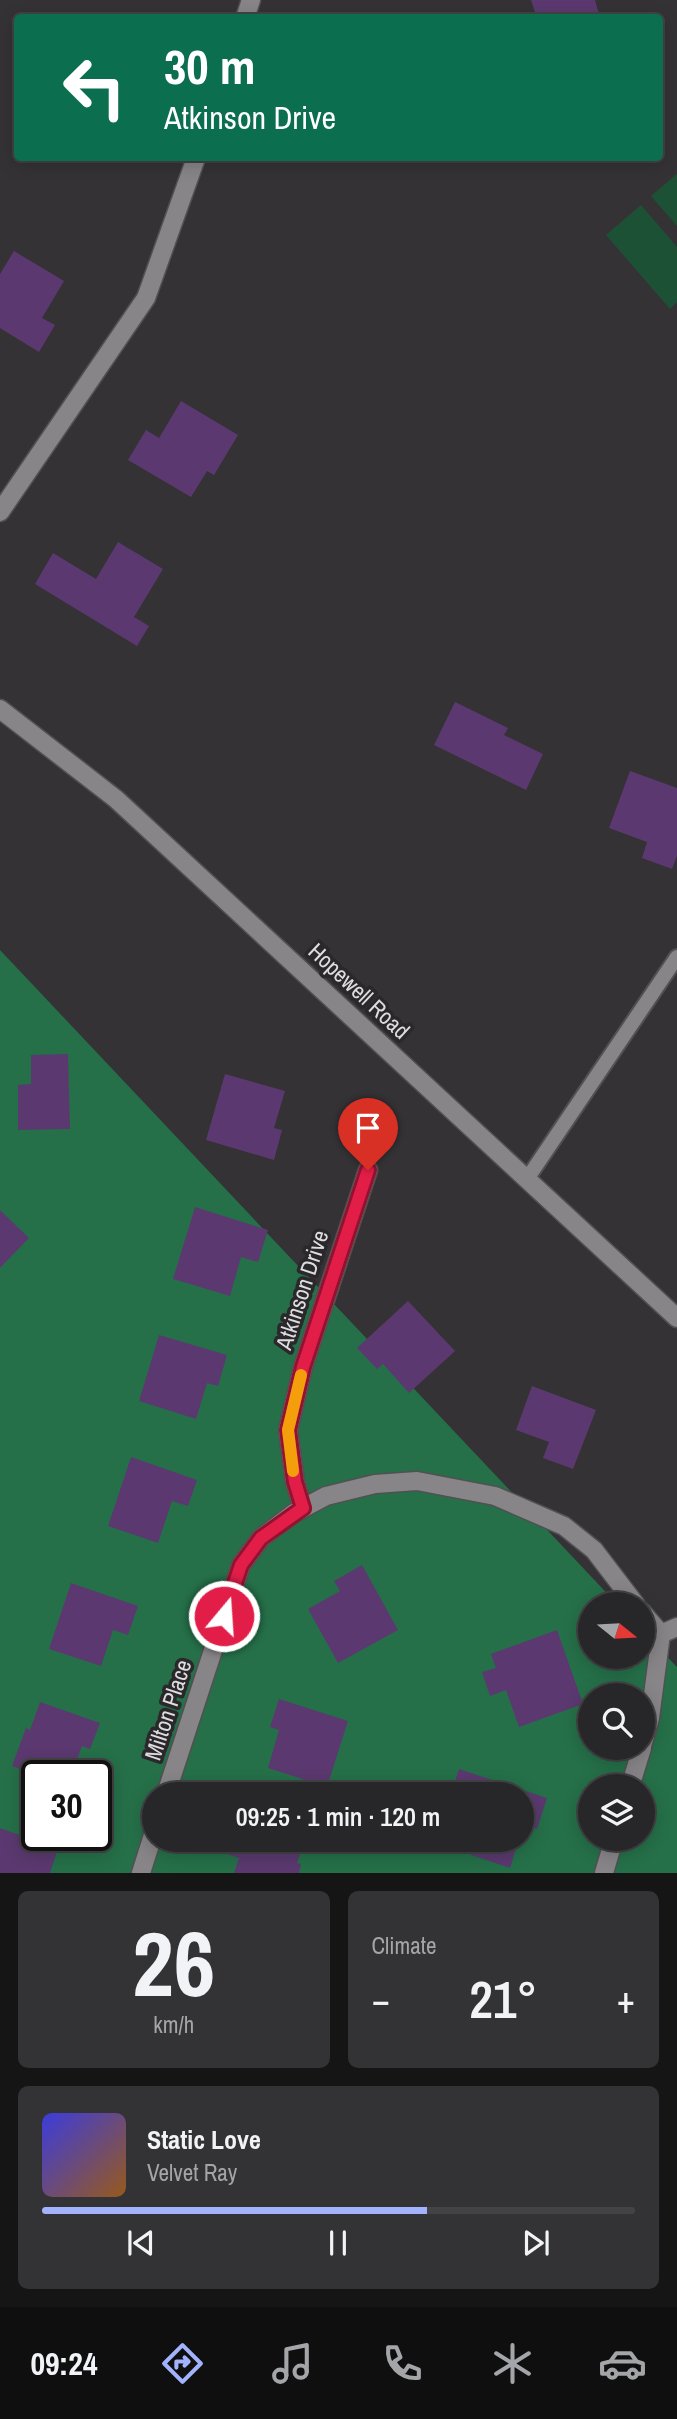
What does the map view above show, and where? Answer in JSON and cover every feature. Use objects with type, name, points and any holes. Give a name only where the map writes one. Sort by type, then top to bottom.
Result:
[{"type":"street","points":[[0,512],[146,298],[195,161]]},
{"type":"street","name":"Hopewell Road","points":[[0,709],[116,799],[677,1318]]},
{"type":"street","name":"Atkinson Drive","points":[[303,1508],[295,1482],[288,1430],[303,1367],[368,1170]]},
{"type":"street","name":"Milton Place","points":[[170,1782],[241,1565],[261,1538],[303,1508],[326,1496],[375,1484],[417,1481],[495,1496],[564,1526],[594,1550],[626,1592]]},
{"type":"street","points":[[655,1695],[669,1631]]},
{"type":"street","points":[[604,1873],[610,1851]]},
{"type":"street","points":[[141,1873],[148,1852]]},
{"type":"lane","points":[[527,1179],[677,957]]},
{"type":"green space","points":[[677,174],[677,226],[651,196]]},
{"type":"green space","points":[[641,205],[677,247],[677,302],[670,309],[606,235]]},
{"type":"green space","points":[[0,950],[606,1592],[578,1592],[578,1670],[654,1670],[655,1644],[677,1667],[677,1873],[0,1873]]},
{"type":"building","points":[[531,0],[595,0],[599,14],[536,14]]},
{"type":"building","points":[[14,251],[64,281],[42,318],[55,325],[39,352],[0,328],[0,274]]},
{"type":"building","points":[[181,401],[238,435],[214,475],[207,471],[191,497],[128,460],[146,430],[159,438]]},
{"type":"building","points":[[118,542],[163,569],[134,617],[149,626],[137,646],[35,584],[53,553],[96,579]]},
{"type":"building","points":[[455,702],[508,728],[504,735],[543,754],[526,790],[434,745]]},
{"type":"building","points":[[630,771],[677,788],[677,856],[672,869],[642,858],[647,842],[609,828]]},
{"type":"building","points":[[68,1054],[70,1129],[18,1130],[18,1085],[31,1084],[31,1055]]},
{"type":"building","points":[[225,1074],[285,1091],[274,1128],[282,1130],[274,1160],[206,1140]]},
{"type":"building","points":[[195,1207],[268,1230],[258,1262],[241,1257],[230,1296],[173,1279]]},
{"type":"building","points":[[0,1210],[29,1238],[0,1268]]},
{"type":"building","points":[[408,1301],[455,1351],[409,1393],[383,1364],[377,1369],[357,1348]]},
{"type":"building","points":[[159,1335],[227,1355],[218,1386],[207,1383],[196,1419],[139,1401]]},
{"type":"building","points":[[532,1386],[596,1410],[573,1469],[543,1458],[549,1442],[516,1430]]},
{"type":"building","points":[[131,1457],[197,1480],[188,1506],[172,1501],[158,1543],[108,1526]]},
{"type":"building","points":[[362,1565],[398,1630],[338,1663],[308,1609],[340,1591],[334,1581]]},
{"type":"building","points":[[71,1583],[138,1606],[128,1635],[113,1630],[101,1666],[49,1649]]},
{"type":"building","points":[[557,1630],[578,1690],[578,1706],[519,1727],[506,1690],[490,1696],[482,1672],[496,1668],[491,1654]]},
{"type":"building","points":[[279,1699],[348,1721],[329,1782],[311,1782],[268,1768],[279,1730],[270,1727]]},
{"type":"building","points":[[40,1702],[100,1723],[90,1749],[82,1746],[77,1760],[21,1760],[21,1769],[12,1766],[26,1728],[30,1730]]},
{"type":"building","points":[[459,1769],[498,1782],[455,1782]]},
{"type":"building","points":[[534,1794],[547,1798],[537,1829],[534,1828]]},
{"type":"building","points":[[0,1828],[21,1836],[21,1851],[57,1851],[50,1873],[0,1873]]},
{"type":"building","points":[[300,1852],[297,1863],[301,1864],[299,1873],[234,1873],[239,1858],[227,1854]]},
{"type":"building","points":[[463,1852],[515,1852],[510,1868]]},
{"type":"slow traffic","points":[[293,1471],[288,1430],[301,1375]]},
{"type":"route","points":[[224,1616],[241,1565],[261,1538],[303,1508],[295,1482],[288,1430],[303,1367],[368,1170]]}]
